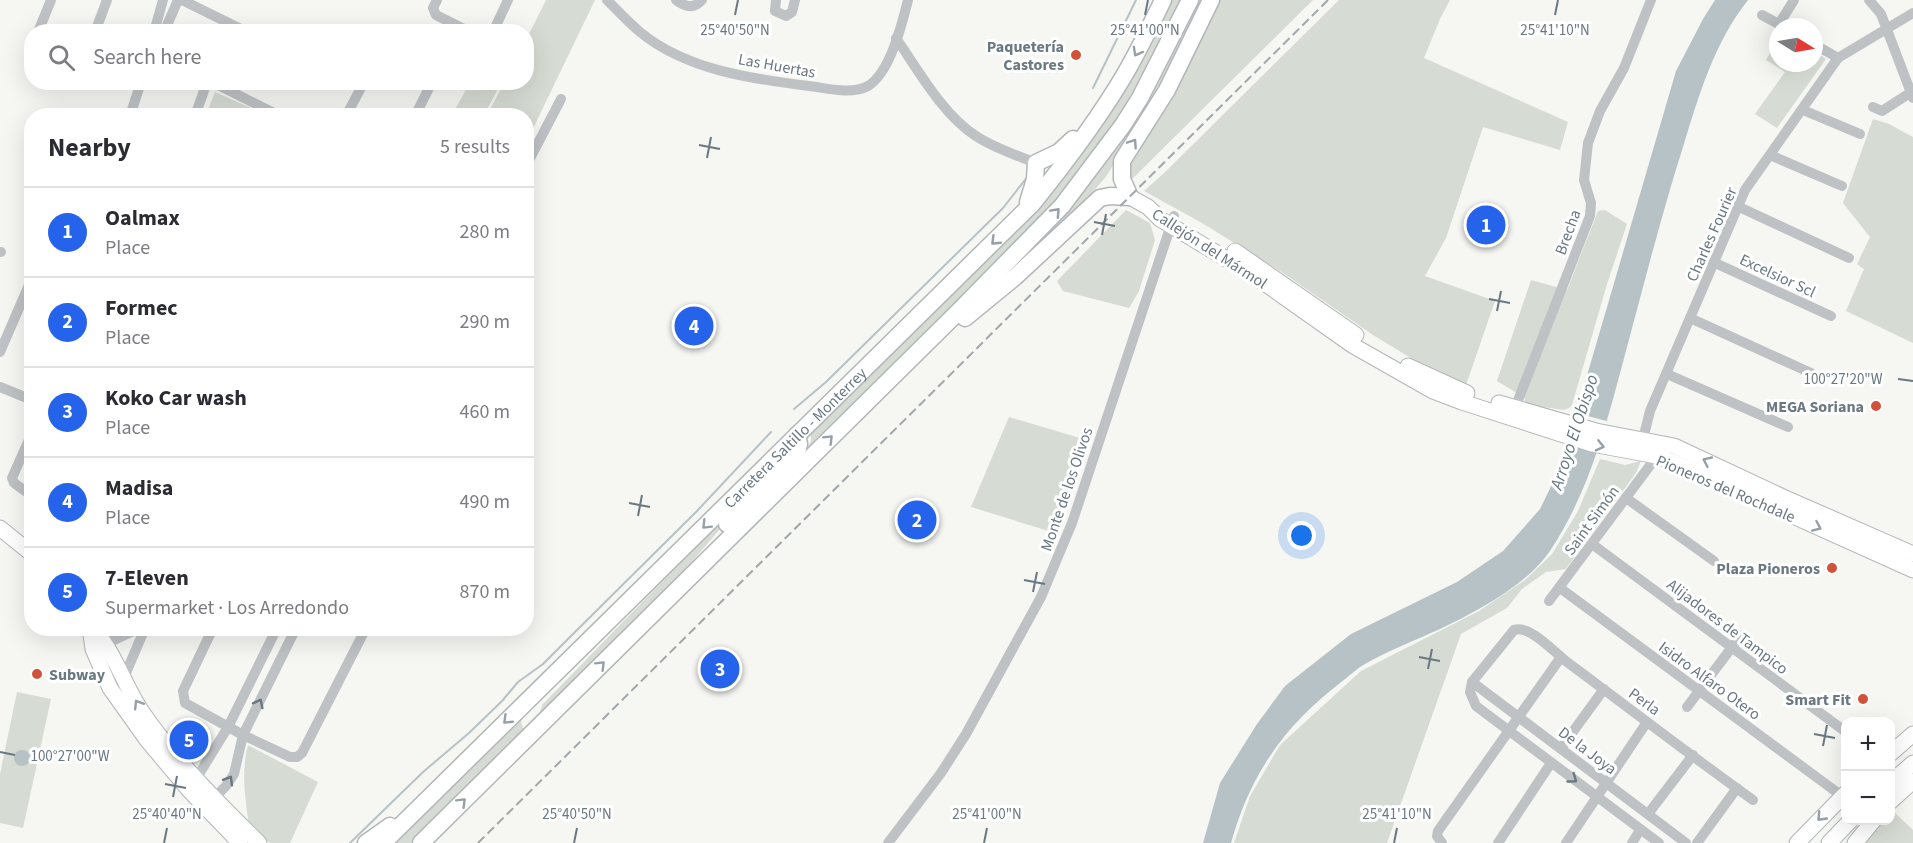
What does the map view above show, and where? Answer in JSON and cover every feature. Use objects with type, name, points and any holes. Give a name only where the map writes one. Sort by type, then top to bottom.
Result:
[{"type":"main road","name":"Carretera Saltillo - Monterrey","points":[[383,843],[1018,218],[1065,162],[1108,102],[1140,48],[1163,0]]},
{"type":"main road","name":"Carretera Saltillo - Monterrey","points":[[421,843],[1062,206],[1105,152],[1140,98],[1190,0]]},
{"type":"main road","points":[[929,340],[948,331],[1008,283],[1100,198],[1130,197],[1122,179],[1122,161],[1167,90],[1211,0]]},
{"type":"main road","points":[[1018,218],[1032,190],[1036,163],[1065,147],[1108,102]]},
{"type":"main road","points":[[663,602],[723,529],[796,456],[799,444],[797,435]]},
{"type":"main road","points":[[532,732],[529,727],[529,717],[537,700],[595,642],[621,609]]},
{"type":"main road","points":[[366,843],[391,825],[409,816]]},
{"type":"street","points":[[41,24],[51,0]]},
{"type":"street","points":[[98,24],[107,0]]},
{"type":"street","points":[[156,24],[163,0]]},
{"type":"street","points":[[168,24],[180,0],[230,24]]},
{"type":"street","points":[[437,0],[433,8],[436,15],[454,24]]},
{"type":"street","points":[[497,24],[508,0]]},
{"type":"street","name":"Las Huertas","points":[[607,0],[641,33],[683,57],[718,69],[786,83],[855,90],[867,86],[880,75],[896,38],[908,0]]},
{"type":"street","points":[[676,0],[687,6],[693,6],[702,0]]},
{"type":"street","points":[[776,0],[775,11],[786,16],[792,12],[795,0]]},
{"type":"street","name":"Brecha","points":[[1515,408],[1590,216],[1591,203],[1584,180],[1588,143],[1594,125],[1624,68],[1651,0]]},
{"type":"street","points":[[1786,18],[1794,0]]},
{"type":"street","points":[[1869,0],[1881,14],[1912,94],[1882,111],[1873,107]]},
{"type":"street","points":[[1823,49],[1838,58],[1913,13]]},
{"type":"street","points":[[1762,15],[1769,19]]},
{"type":"street","points":[[896,38],[950,113],[961,124],[985,141],[1036,163]]},
{"type":"street","name":"Charles Fourier","points":[[1634,442],[1667,374],[1745,190],[1838,58]]},
{"type":"street","points":[[133,108],[138,90]]},
{"type":"street","points":[[198,108],[204,90]]},
{"type":"street","points":[[228,90],[264,108]]},
{"type":"street","points":[[350,108],[358,90]]},
{"type":"street","points":[[419,108],[428,90]]},
{"type":"street","points":[[534,151],[561,99]]},
{"type":"street","points":[[1803,110],[1860,134]]},
{"type":"street","points":[[1770,155],[1842,186]]},
{"type":"street","name":"Callejón del Mármol","points":[[1130,197],[1148,207],[1160,219],[1172,220],[1253,275],[1328,322],[1389,356],[1464,393],[1515,408],[1534,419]]},
{"type":"street","points":[[1737,206],[1849,258]]},
{"type":"street","name":"Monte de los Olivos","points":[[888,843],[904,824],[966,734],[1041,597],[1059,559],[1172,220]]},
{"type":"street","name":"Excelsior Scl","points":[[1713,262],[1831,316]]},
{"type":"street","points":[[0,352],[24,296]]},
{"type":"street","points":[[1690,318],[1810,373]]},
{"type":"street","name":"Callejón del Mármol","points":[[1328,322],[1384,364],[1433,391],[1462,402],[1534,419]]},
{"type":"street","points":[[1667,374],[1788,427]]},
{"type":"street","points":[[0,387],[24,397]]},
{"type":"street","name":"Pioneros del Rochdale","points":[[1534,419],[1592,444],[1634,442],[1674,446],[1781,504],[1913,570]]},
{"type":"street","name":"Pioneros del Rochdale","points":[[1634,442],[1657,456],[1913,554]]},
{"type":"street","points":[[24,451],[12,478],[14,483],[24,490]]},
{"type":"street","name":"Saint Simón","points":[[1549,601],[1657,456]]},
{"type":"street","points":[[1626,498],[1714,561]]},
{"type":"street","points":[[0,528],[24,548]]},
{"type":"street","name":"Alijadores de Tampico","points":[[1592,544],[1841,729]]},
{"type":"street","name":"Isidro Alfaro Otero","points":[[1560,588],[1699,692],[1841,792]]},
{"type":"street","name":"Perla","points":[[1472,682],[1514,630],[1527,630],[1753,800]]},
{"type":"street","points":[[1687,707],[1741,635]]},
{"type":"street","points":[[95,636],[110,688],[147,740],[209,803],[240,843]]},
{"type":"street","points":[[100,647],[123,636]]},
{"type":"street","points":[[123,680],[142,636]]},
{"type":"street","points":[[209,636],[183,691],[183,699],[188,706],[291,757],[297,757],[302,753],[362,636]]},
{"type":"street","points":[[192,785],[228,727],[273,636]]},
{"type":"street","points":[[209,803],[234,774],[243,735],[292,636]]},
{"type":"street","points":[[100,647],[192,785]]},
{"type":"street","points":[[1440,839],[1441,827],[1561,657]]},
{"type":"street","name":"De la Joya","points":[[1659,843],[1476,706],[1470,692],[1472,682],[1686,843]]},
{"type":"street","points":[[1560,748],[1604,689]]},
{"type":"street","points":[[1566,843],[1647,722]]},
{"type":"street","points":[[1895,750],[1913,735]]},
{"type":"street","points":[[1648,814],[1693,755]]},
{"type":"street","points":[[1498,843],[1551,763]]},
{"type":"street","points":[[1895,794],[1906,777]]},
{"type":"street","points":[[1697,843],[1737,788]]},
{"type":"street","points":[[1797,843],[1841,797]]},
{"type":"street","points":[[209,803],[259,843]]},
{"type":"street","points":[[1829,843],[1846,825]]},
{"type":"street","points":[[1855,843],[1870,825]]},
{"type":"street","points":[[1632,843],[1640,830]]},
{"type":"shaded area","points":[[546,0],[595,0],[534,126],[534,108],[491,108],[500,90],[534,90],[534,24]]},
{"type":"shaded area","points":[[1169,0],[1182,0],[1169,29],[1108,138],[1038,222],[805,452],[811,441],[811,431],[1063,176],[1106,119]]},
{"type":"shaded area","points":[[1199,0],[1206,0],[1140,124],[1105,178],[1081,205],[992,287],[1067,211],[1122,141],[1150,96]]},
{"type":"shaded area","points":[[1219,0],[1313,0],[1131,180],[1127,164],[1199,43]]},
{"type":"shaded area","points":[[1339,0],[1450,0],[1424,58],[1568,122],[1560,150],[1483,127],[1446,238],[1425,276],[1495,301],[1466,385],[1424,366],[1373,335],[1283,273],[1202,223],[1144,191]]},
{"type":"shaded area","points":[[1785,72],[1817,72],[1777,128],[1755,114]]},
{"type":"shaded area","points":[[466,90],[497,90],[488,108],[456,108]]},
{"type":"shaded area","points":[[215,92],[251,108],[209,108]]},
{"type":"shaded area","points":[[1873,119],[1889,124],[1913,137],[1913,343],[1846,311],[1864,269],[1857,264],[1870,237],[1843,203]]},
{"type":"shaded area","points":[[1126,210],[1150,223],[1155,240],[1139,291],[1129,308],[1063,291],[1057,281]]},
{"type":"shaded area","points":[[1605,210],[1627,224],[1572,405],[1564,410],[1524,404],[1525,398],[1497,381],[1531,280],[1567,290],[1598,211]]},
{"type":"shaded area","points":[[1009,417],[1090,441],[1055,533],[971,507]]},
{"type":"shaded area","points":[[794,446],[793,455],[720,529],[677,579],[543,713],[540,712],[542,705]]},
{"type":"shaded area","points":[[1600,459],[1625,465],[1641,461],[1636,473],[1566,569],[1546,572],[1522,589],[1507,608],[1461,634],[1387,843],[1234,843],[1250,796],[1280,745],[1361,671],[1479,611],[1525,580],[1552,554],[1578,511]]},
{"type":"shaded area","points":[[17,692],[51,699],[23,828],[0,823],[0,774]]},
{"type":"shaded area","points":[[523,717],[521,722],[524,731],[411,843],[395,843]]},
{"type":"shaded area","points":[[248,745],[318,782],[290,843],[270,843],[249,825],[244,775]]},
{"type":"shaded area","points":[[1895,813],[1913,830],[1913,843],[1863,843],[1879,825],[1895,825]]},
{"type":"water","name":"Arroyo El Obispo","points":[[1715,0],[1748,0],[1726,34],[1702,89],[1668,197],[1597,452],[1577,503],[1550,551],[1515,586],[1485,606],[1365,664],[1320,699],[1286,735],[1259,774],[1248,795],[1231,843],[1203,843],[1220,783],[1257,724],[1285,686],[1351,634],[1457,582],[1503,551],[1540,509],[1560,468],[1676,71]]},
{"type":"water","points":[[22,750],[28,752],[30,758],[28,764],[22,766],[16,764],[14,758],[16,752]]},
{"type":"pier","points":[[1573,412],[1610,422],[1607,433],[1565,441]]},
{"type":"waterway","points":[[1093,88],[1136,0]]},
{"type":"waterway","points":[[794,409],[826,382],[1003,208],[1028,176]]},
{"type":"waterway","points":[[350,843],[423,772],[469,733],[518,682],[543,664],[697,511],[771,432]]},
{"type":"railway","points":[[478,843],[1328,0]]},
{"type":"place","name":"Paquetería Castores","points":[[1076,55]]},
{"type":"place","name":"Oalmax","points":[[1486,225]]},
{"type":"place","name":"Madisa","points":[[694,326]]},
{"type":"place","name":"MEGA Soriana","points":[[1876,406]]},
{"type":"place","name":"Formec","points":[[917,520]]},
{"type":"place","name":"Plaza Pioneros","points":[[1832,568]]},
{"type":"place","name":"Koko Car wash","points":[[720,669]]},
{"type":"place","name":"Subway","points":[[37,674]]},
{"type":"place","name":"Smart Fit","points":[[1863,699]]},
{"type":"place","name":"7-Eleven","points":[[189,740]]}]
